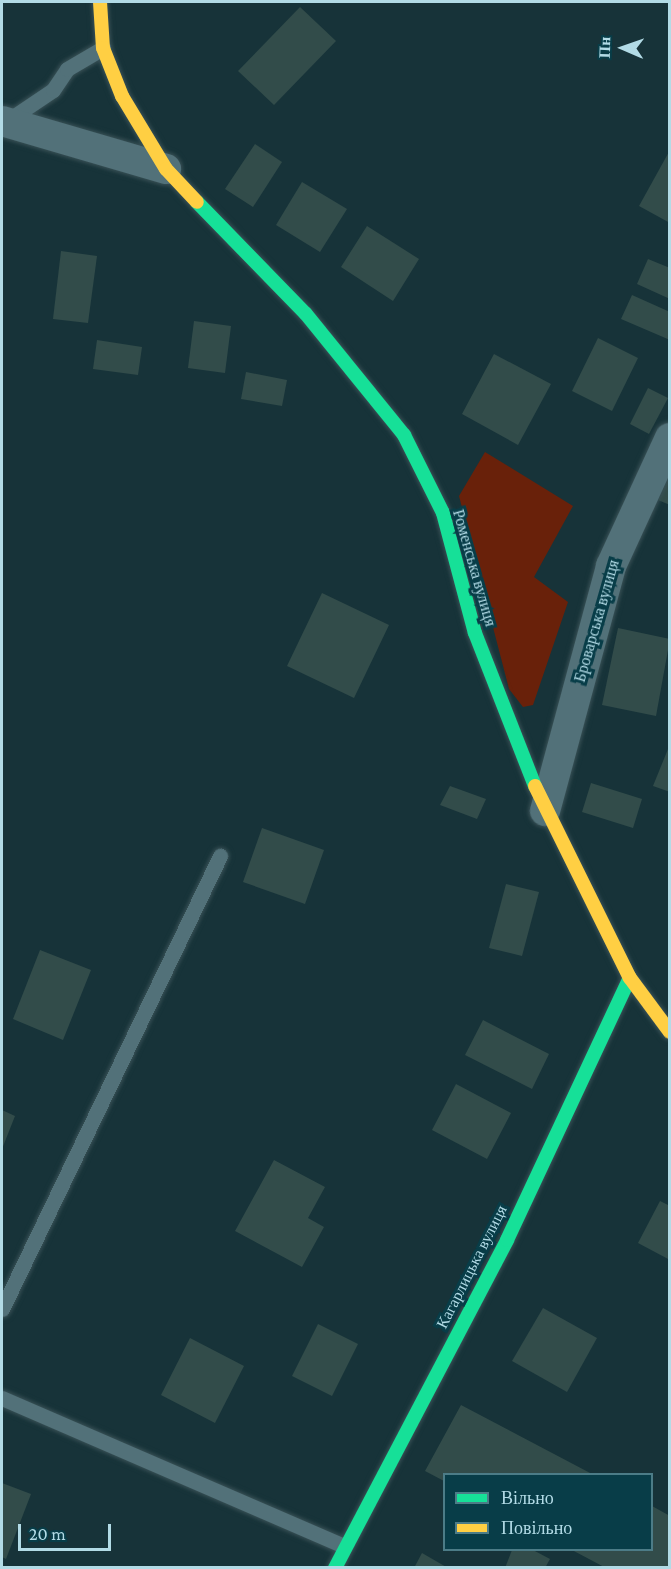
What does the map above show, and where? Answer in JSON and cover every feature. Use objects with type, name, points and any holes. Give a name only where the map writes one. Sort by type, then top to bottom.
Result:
[{"type":"street","name":"Роменська вулиця","points":[[100,2],[103,48],[122,96],[166,169],[306,314],[404,435],[443,513],[475,633],[545,811],[630,978],[669,1032]]},
{"type":"street","points":[[3,122],[166,169]]},
{"type":"street","name":"Броварська вулиця","points":[[545,811],[612,566],[669,438]]},
{"type":"street","name":"Кагарлицька вулиця","points":[[335,1568],[344,1546],[507,1240],[630,978]]},
{"type":"lane","points":[[3,122],[53,90],[66,69],[103,48]]},
{"type":"lane","points":[[2,1310],[220,856]]},
{"type":"lane","points":[[2,1398],[344,1546]]},
{"type":"shaded area","points":[[485,452],[573,506],[534,577],[568,602],[533,705],[523,707],[509,689],[459,496]]},
{"type":"building","points":[[300,7],[336,41],[274,105],[238,71]]},
{"type":"building","points":[[255,144],[282,162],[253,207],[225,189]]},
{"type":"building","points":[[670,150],[670,223],[639,206]]},
{"type":"building","points":[[302,182],[347,209],[320,252],[276,225]]},
{"type":"building","points":[[367,226],[419,259],[393,301],[341,267]]},
{"type":"building","points":[[61,251],[97,256],[88,323],[53,319]]},
{"type":"building","points":[[648,259],[670,268],[670,299],[637,284]]},
{"type":"building","points":[[632,295],[670,312],[670,340],[621,319]]},
{"type":"building","points":[[194,321],[231,326],[225,373],[188,368]]},
{"type":"building","points":[[598,338],[638,358],[612,411],[572,391]]},
{"type":"building","points":[[97,340],[142,347],[138,375],[93,369]]},
{"type":"building","points":[[494,354],[551,384],[518,445],[462,414]]},
{"type":"building","points":[[246,372],[287,380],[282,406],[241,399]]},
{"type":"building","points":[[648,388],[668,398],[649,434],[630,424]]},
{"type":"building","points":[[670,474],[670,505],[658,500]]},
{"type":"building","points":[[322,593],[389,625],[354,698],[287,666]]},
{"type":"building","points":[[618,628],[670,639],[656,716],[602,705]]},
{"type":"building","points":[[668,749],[670,750],[670,792],[653,786]]},
{"type":"building","points":[[591,783],[642,799],[633,828],[582,812]]},
{"type":"building","points":[[450,786],[486,799],[477,819],[440,805]]},
{"type":"building","points":[[262,828],[324,850],[305,904],[243,882]]},
{"type":"building","points":[[506,884],[539,892],[522,956],[489,948]]},
{"type":"building","points":[[40,950],[91,970],[63,1040],[13,1019]]},
{"type":"building","points":[[483,1020],[549,1054],[532,1089],[465,1055]]},
{"type":"building","points":[[456,1084],[511,1113],[487,1159],[432,1130]]},
{"type":"building","points":[[2,1110],[15,1116],[2,1149]]},
{"type":"building","points":[[274,1160],[325,1187],[308,1218],[324,1227],[302,1267],[235,1231]]},
{"type":"building","points":[[660,1201],[670,1206],[670,1260],[638,1243]]},
{"type":"building","points":[[543,1308],[597,1338],[567,1392],[512,1361]]},
{"type":"building","points":[[318,1324],[358,1344],[332,1396],[292,1376]]},
{"type":"building","points":[[190,1338],[244,1366],[215,1423],[161,1395]]},
{"type":"building","points":[[461,1405],[590,1473],[443,1473],[443,1480],[425,1471]]},
{"type":"building","points":[[2,1483],[31,1494],[6,1559],[2,1557]]},
{"type":"building","points":[[653,1507],[670,1516],[670,1568],[606,1568],[574,1551],[653,1551]]},
{"type":"building","points":[[512,1551],[535,1551],[550,1559],[545,1568],[505,1568]]},
{"type":"building","points":[[422,1553],[448,1568],[414,1568]]},
{"type":"traffic: fast","points":[[197,202],[306,314],[404,435],[443,513],[475,633],[535,786]]},
{"type":"traffic: fast","points":[[335,1568],[507,1240],[630,978]]},
{"type":"traffic: slow","points":[[100,2],[103,48],[122,96],[166,169],[197,202]]},
{"type":"traffic: slow","points":[[535,786],[630,978],[670,1032]]}]
